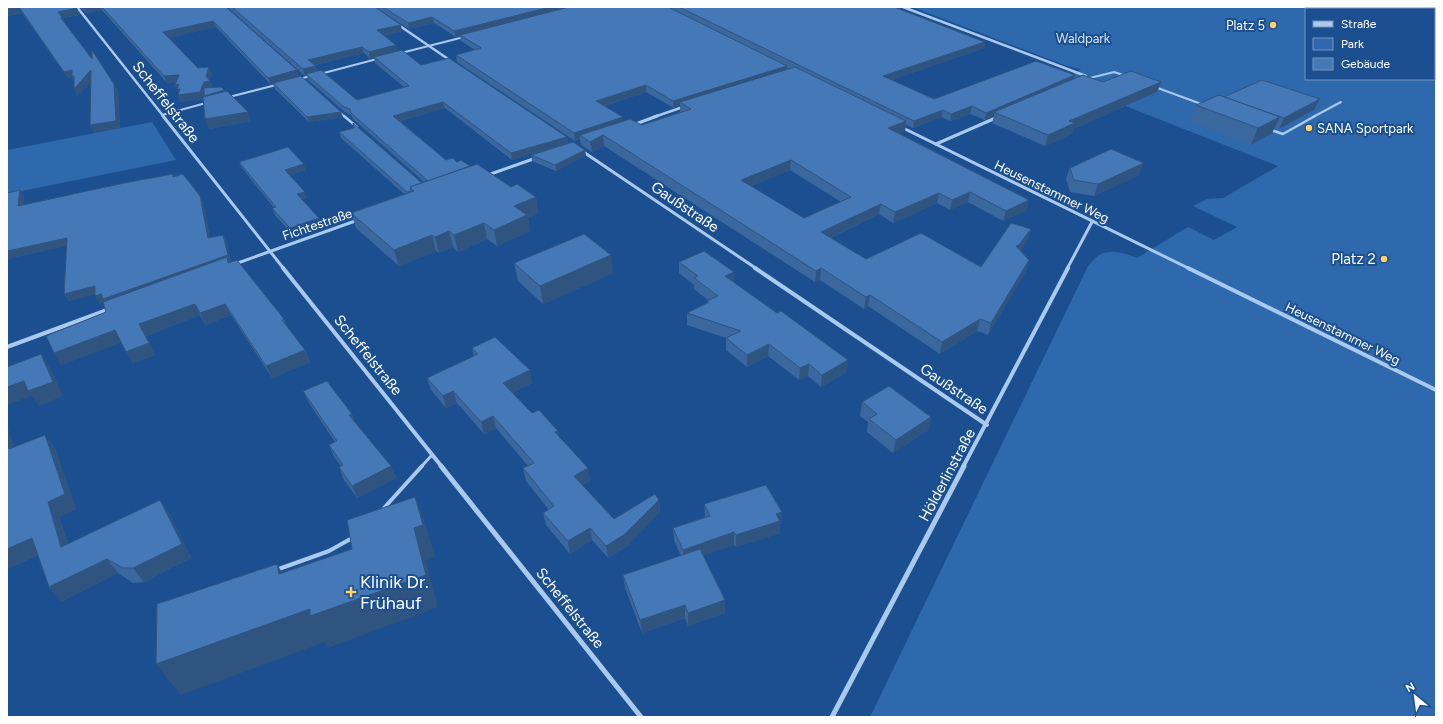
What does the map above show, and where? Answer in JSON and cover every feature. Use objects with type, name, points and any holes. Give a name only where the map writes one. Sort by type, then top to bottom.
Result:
[{"type":"street","name":"Scheffelstraße","points":[[77,7],[270,252],[641,717]]},
{"type":"street","points":[[903,7],[1090,78]]},
{"type":"street","points":[[391,20],[454,63]]},
{"type":"street","points":[[1085,80],[1090,78]]},
{"type":"street","points":[[632,125],[689,105]]},
{"type":"street","points":[[936,144],[1001,116]]},
{"type":"street","name":"Heusenstammer Weg","points":[[896,124],[1092,222],[1436,390]]},
{"type":"street","name":"Gaußstraße","points":[[580,150],[987,425]]},
{"type":"street","points":[[485,176],[544,155]]},
{"type":"street","name":"Fichtestraße","points":[[232,265],[366,217]]},
{"type":"street","name":"Hölderlinstraße","points":[[832,717],[987,425],[1092,222]]},
{"type":"street","points":[[7,347],[112,309]]},
{"type":"lane","points":[[398,53],[467,36]]},
{"type":"lane","points":[[294,80],[384,57]]},
{"type":"lane","points":[[1090,78],[1114,72],[1128,77]]},
{"type":"lane","points":[[298,73],[308,84]]},
{"type":"lane","points":[[228,98],[279,84]]},
{"type":"lane","points":[[1150,86],[1209,107]]},
{"type":"lane","points":[[162,115],[213,101]]},
{"type":"lane","points":[[1268,129],[1283,134],[1341,102]]},
{"type":"lane","points":[[338,110],[362,131]]},
{"type":"lane","points":[[379,514],[432,455]]},
{"type":"lane","points":[[268,572],[329,551],[360,533]]},
{"type":"green space","name":"Waldpark","points":[[912,7],[1436,7],[1436,717],[870,717],[1088,266],[1099,256],[1110,252],[1122,253],[1137,258],[1188,227],[1214,240],[1237,227],[1193,206],[1207,199],[1223,198],[1278,166],[1085,90],[1069,76],[1081,69],[1067,66]]},
{"type":"green space","points":[[152,122],[176,160],[7,194],[7,150]]},
{"type":"building","points":[[7,7],[19,7],[7,9]]},
{"type":"building","points":[[19,7],[77,8],[58,12],[92,59],[92,50],[114,84],[116,121],[90,125],[91,70],[74,89],[74,76],[72,76],[72,70],[64,72]]},
{"type":"building","points":[[102,7],[226,7],[297,70],[268,78],[213,21],[163,32],[198,68],[209,67],[206,76],[210,81],[204,82],[200,92],[178,95],[180,89],[177,90],[179,84],[175,85],[179,75],[164,76]]},
{"type":"building","points":[[232,7],[375,7],[401,25],[377,30],[396,45],[369,52],[362,47],[308,60],[316,66],[303,69]]},
{"type":"building","points":[[383,7],[550,7],[454,31],[432,17],[408,23]]},
{"type":"building","points":[[569,7],[668,7],[787,66],[673,101],[646,85],[596,101],[623,117],[574,133],[456,55],[481,48],[460,35]]},
{"type":"building","points":[[679,7],[894,7],[985,42],[883,76],[934,99],[1036,61],[1075,75],[986,113],[972,106],[951,114],[943,110],[914,121]]},
{"type":"building","points":[[402,50],[421,65],[449,58],[567,137],[511,153],[443,102],[393,116],[446,160],[453,158],[457,162],[461,160],[470,166],[428,181],[351,113],[350,109],[344,107],[306,74],[321,70],[357,100],[409,86],[374,57]]},
{"type":"building","points":[[795,67],[906,121],[888,128],[1029,200],[1006,211],[970,192],[952,200],[939,193],[895,212],[881,204],[821,232],[866,259],[921,233],[981,267],[1011,223],[1031,229],[1019,245],[1016,246],[1029,260],[991,323],[980,319],[942,342],[870,295],[866,297],[821,268],[816,271],[603,135],[590,142],[580,135],[630,119],[642,125],[691,109],[680,102]],"holes":[[[791,160],[851,197],[804,218],[741,180]]]},
{"type":"building","points":[[1131,71],[1161,82],[1069,121],[1075,123],[1048,135],[994,112],[1083,75],[1103,82]]},
{"type":"building","points":[[301,76],[341,112],[307,117],[273,83]]},
{"type":"building","points":[[1262,80],[1320,99],[1284,118],[1224,97]]},
{"type":"building","points":[[221,87],[224,90],[204,96],[204,88]]},
{"type":"building","points":[[227,91],[248,112],[205,119],[203,97]]},
{"type":"building","points":[[1219,95],[1280,117],[1258,128],[1196,105]]},
{"type":"building","points":[[353,123],[422,183],[410,187],[411,191],[407,192],[339,132],[354,128]]},
{"type":"building","points":[[573,142],[585,150],[555,165],[531,155]]},
{"type":"building","points":[[288,147],[304,164],[285,170],[305,192],[297,194],[319,218],[290,228],[272,208],[276,207],[239,162]]},
{"type":"building","points":[[1111,149],[1144,163],[1098,184],[1074,180],[1070,168]]},
{"type":"building","points":[[477,164],[511,187],[517,184],[536,197],[514,206],[527,215],[494,230],[484,223],[454,235],[449,231],[435,237],[432,235],[394,250],[351,213],[414,191],[410,187]]},
{"type":"building","points":[[173,174],[173,177],[183,174],[200,196],[208,238],[223,235],[228,255],[103,299],[101,294],[95,296],[95,286],[64,294],[67,238],[7,251],[7,193],[20,190],[18,206]]},
{"type":"building","points":[[584,234],[611,255],[540,286],[514,263]]},
{"type":"building","points":[[704,251],[734,272],[725,276],[777,313],[781,311],[848,360],[822,375],[809,364],[800,368],[769,344],[747,355],[726,338],[741,331],[687,313],[718,296],[694,278],[698,276],[679,262]]},
{"type":"building","points":[[227,257],[228,263],[237,260],[284,319],[282,320],[305,350],[266,366],[225,304],[200,313],[195,304],[139,324],[149,343],[126,352],[115,330],[54,353],[46,336],[106,312],[103,302]]},
{"type":"building","points":[[495,337],[530,370],[503,383],[532,413],[539,410],[558,431],[555,432],[588,468],[574,476],[614,519],[655,494],[659,500],[625,534],[606,546],[590,528],[568,541],[543,513],[554,506],[523,468],[534,463],[493,416],[481,422],[453,391],[443,396],[427,378],[478,354],[472,348]]},
{"type":"building","points":[[41,354],[53,382],[28,391],[24,381],[7,387],[7,367]]},
{"type":"building","points":[[327,381],[352,414],[349,415],[391,466],[352,486],[339,467],[343,465],[329,445],[337,441],[303,391]]},
{"type":"building","points":[[889,386],[931,417],[896,440],[869,419],[877,414],[862,402]]},
{"type":"building","points":[[45,435],[65,494],[48,502],[61,547],[160,500],[182,544],[133,568],[123,568],[107,559],[49,587],[32,538],[7,549],[7,444],[9,449]]},
{"type":"building","points":[[766,485],[782,512],[776,514],[780,521],[736,535],[734,532],[683,550],[673,528],[710,516],[704,504]]},
{"type":"building","points":[[415,497],[423,525],[414,528],[426,575],[310,616],[310,609],[156,664],[157,604],[277,564],[279,574],[352,549],[347,520]]},
{"type":"building","points":[[700,549],[725,600],[688,613],[685,605],[640,620],[623,575]]},
{"type":"place","name":"Platz 5","points":[[1273,25]]},
{"type":"place","name":"SANA Sportpark","points":[[1309,128]]},
{"type":"place","name":"Platz 2","points":[[1384,259]]},
{"type":"place","name":"Klinik Dr. Frühauf","points":[[351,592]]}]
